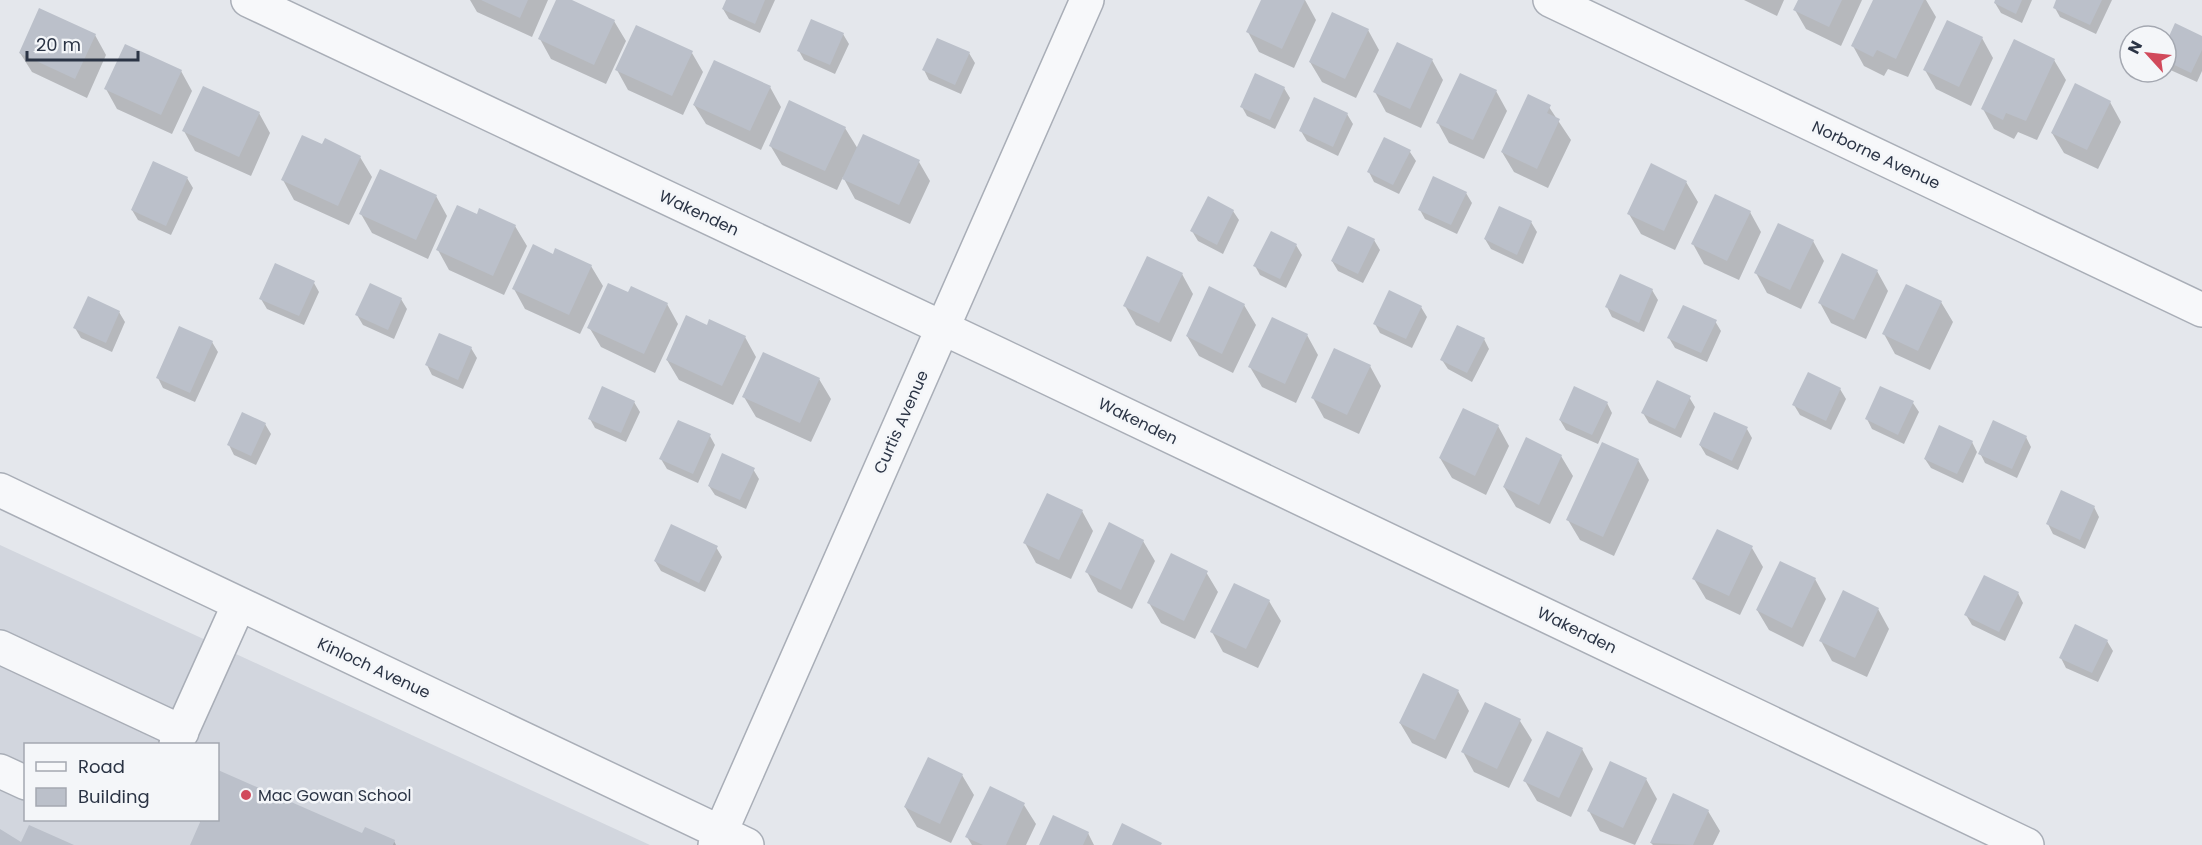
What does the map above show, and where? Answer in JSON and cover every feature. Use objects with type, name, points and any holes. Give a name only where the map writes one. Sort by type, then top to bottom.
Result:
[{"type":"street","name":"Wakenden","points":[[248,0],[942,327],[2028,845]]},
{"type":"street","name":"Curtis Avenue","points":[[728,841],[942,327],[1088,0]]},
{"type":"street","name":"Norborne Avenue","points":[[1550,0],[2202,310]]},
{"type":"street","name":"Kinloch Avenue","points":[[0,490],[728,841]]},
{"type":"street","points":[[0,647],[179,738],[240,604]]},
{"type":"street","points":[[0,771],[24,782]]},
{"type":"shaded area","points":[[0,545],[650,845],[0,845]]},
{"type":"building","points":[[481,0],[528,0],[520,18]]},
{"type":"building","points":[[556,0],[572,0],[615,20],[594,65],[538,39]]},
{"type":"building","points":[[726,0],[765,0],[755,24],[722,9]]},
{"type":"building","points":[[1261,0],[1305,0],[1282,49],[1246,32]]},
{"type":"building","points":[[1798,0],[1842,0],[1829,27],[1793,10]]},
{"type":"building","points":[[1873,0],[1924,0],[1896,59],[1877,50],[1873,57],[1851,46]]},
{"type":"building","points":[[1995,0],[2022,0],[2016,14],[1994,3]]},
{"type":"building","points":[[2056,0],[2102,0],[2090,25],[2053,8]]},
{"type":"building","points":[[39,8],[96,34],[75,79],[19,53]]},
{"type":"building","points":[[1332,12],[1369,29],[1345,79],[1309,62]]},
{"type":"building","points":[[811,19],[844,33],[830,65],[797,51]]},
{"type":"building","points":[[1947,20],[1983,37],[1959,87],[1923,70]]},
{"type":"building","points":[[2178,24],[2202,36],[2202,50],[2191,73],[2178,67]]},
{"type":"building","points":[[636,25],[693,51],[672,96],[615,70]]},
{"type":"building","points":[[937,38],[970,52],[955,85],[922,70]]},
{"type":"building","points":[[2014,39],[2055,59],[2026,121],[2006,113],[2003,120],[1981,109]]},
{"type":"building","points":[[1397,42],[1433,59],[1410,109],[1373,92]]},
{"type":"building","points":[[125,44],[182,70],[161,115],[104,89]]},
{"type":"building","points":[[714,60],[771,86],[750,131],[693,105]]},
{"type":"building","points":[[1255,73],[1285,87],[1270,120],[1240,107]]},
{"type":"building","points":[[1460,73],[1497,90],[1473,140],[1436,123]]},
{"type":"building","points":[[2075,83],[2111,101],[2087,150],[2051,133]]},
{"type":"building","points":[[203,86],[260,112],[239,157],[182,131]]},
{"type":"building","points":[[1528,94],[1551,105],[1547,113],[1560,119],[1537,169],[1501,152]]},
{"type":"building","points":[[1314,97],[1348,113],[1333,147],[1299,131]]},
{"type":"building","points":[[789,100],[846,127],[825,171],[769,146]]},
{"type":"building","points":[[863,134],[920,160],[899,205],[842,179]]},
{"type":"building","points":[[302,135],[322,144],[325,138],[361,156],[338,206],[281,180]]},
{"type":"building","points":[[1384,137],[1411,150],[1393,185],[1367,172]]},
{"type":"building","points":[[153,161],[188,177],[166,226],[131,210]]},
{"type":"building","points":[[1651,163],[1687,181],[1664,231],[1627,214]]},
{"type":"building","points":[[380,169],[437,195],[416,240],[359,214]]},
{"type":"building","points":[[1433,176],[1467,192],[1451,225],[1418,210]]},
{"type":"building","points":[[1715,194],[1751,211],[1727,261],[1691,244]]},
{"type":"building","points":[[1208,196],[1234,210],[1217,245],[1190,231]]},
{"type":"building","points":[[457,205],[477,214],[479,208],[516,225],[493,276],[436,250]]},
{"type":"building","points":[[1499,206],[1532,221],[1517,255],[1484,239]]},
{"type":"building","points":[[1778,223],[1814,240],[1790,290],[1754,273]]},
{"type":"building","points":[[1348,226],[1375,239],[1358,274],[1331,261]]},
{"type":"building","points":[[1271,231],[1297,244],[1280,279],[1253,266]]},
{"type":"building","points":[[533,244],[553,254],[555,248],[592,265],[569,315],[512,289]]},
{"type":"building","points":[[1842,253],[1878,270],[1854,320],[1818,303]]},
{"type":"building","points":[[1147,256],[1183,273],[1159,323],[1123,306]]},
{"type":"building","points":[[275,263],[315,281],[299,316],[259,299]]},
{"type":"building","points":[[1620,274],[1653,289],[1639,323],[1605,307]]},
{"type":"building","points":[[370,283],[402,298],[388,330],[355,315]]},
{"type":"building","points":[[608,283],[628,292],[631,286],[668,303],[644,354],[587,328]]},
{"type":"building","points":[[1906,284],[1942,301],[1918,351],[1882,334]]},
{"type":"building","points":[[1209,286],[1245,304],[1222,354],[1186,336]]},
{"type":"building","points":[[1389,290],[1422,306],[1406,339],[1373,324]]},
{"type":"building","points":[[88,296],[120,311],[106,343],[73,328]]},
{"type":"building","points":[[1683,305],[1717,320],[1701,353],[1667,338]]},
{"type":"building","points":[[686,315],[707,325],[709,319],[746,336],[722,386],[666,360]]},
{"type":"building","points":[[1272,317],[1308,334],[1285,384],[1248,367]]},
{"type":"building","points":[[1457,325],[1485,338],[1467,373],[1440,360]]},
{"type":"building","points":[[179,326],[213,341],[190,393],[156,378]]},
{"type":"building","points":[[439,333],[472,347],[458,380],[425,365]]},
{"type":"building","points":[[1334,348],[1371,365],[1347,415],[1311,398]]},
{"type":"building","points":[[763,352],[820,378],[800,423],[742,397]]},
{"type":"building","points":[[1808,372],[1841,388],[1826,421],[1792,405]]},
{"type":"building","points":[[1657,380],[1691,396],[1675,429],[1641,413]]},
{"type":"building","points":[[602,386],[635,401],[621,433],[588,419]]},
{"type":"building","points":[[1574,386],[1608,402],[1592,435],[1559,420]]},
{"type":"building","points":[[1880,386],[1914,401],[1898,435],[1865,419]]},
{"type":"building","points":[[1463,408],[1499,425],[1475,476],[1439,458]]},
{"type":"building","points":[[242,412],[266,423],[251,456],[227,445]]},
{"type":"building","points":[[1714,412],[1748,427],[1732,461],[1699,445]]},
{"type":"building","points":[[678,420],[711,434],[693,474],[659,459]]},
{"type":"building","points":[[1993,420],[2027,436],[2012,469],[1978,454]]},
{"type":"building","points":[[1939,425],[1973,441],[1957,474],[1924,459]]},
{"type":"building","points":[[1526,437],[1562,455],[1539,505],[1503,487]]},
{"type":"building","points":[[1602,442],[1639,459],[1603,537],[1566,520]]},
{"type":"building","points":[[722,453],[755,468],[740,500],[708,486]]},
{"type":"building","points":[[2061,490],[2095,506],[2080,540],[2046,524]]},
{"type":"building","points":[[1047,493],[1083,510],[1059,560],[1023,543]]},
{"type":"building","points":[[1109,522],[1144,540],[1121,590],[1085,572]]},
{"type":"building","points":[[671,524],[718,546],[699,583],[654,561]]},
{"type":"building","points":[[1717,529],[1753,546],[1729,596],[1692,579]]},
{"type":"building","points":[[1171,553],[1208,571],[1184,621],[1147,603]]},
{"type":"building","points":[[1780,561],[1816,578],[1792,628],[1756,610]]},
{"type":"building","points":[[1984,575],[2019,592],[1999,632],[1964,615]]},
{"type":"building","points":[[1234,583],[1270,600],[1246,649],[1210,632]]},
{"type":"building","points":[[1843,590],[1879,608],[1855,658],[1819,641]]},
{"type":"building","points":[[2075,624],[2108,640],[2092,673],[2059,658]]},
{"type":"building","points":[[1423,673],[1459,690],[1435,740],[1399,723]]},
{"type":"building","points":[[1485,702],[1521,719],[1497,769],[1461,752]]},
{"type":"building","points":[[1547,731],[1583,748],[1559,798],[1523,781]]},
{"type":"building","points":[[928,757],[963,774],[940,824],[904,807]]},
{"type":"building","points":[[1610,761],[1647,778],[1623,828],[1587,811]]},
{"type":"building","name":"Mac Gowan School","points":[[219,770],[362,833],[365,827],[395,840],[393,845],[190,845],[201,821],[219,821]]},
{"type":"building","points":[[990,786],[1025,803],[1006,845],[983,845],[965,837]]},
{"type":"building","points":[[1673,793],[1709,810],[1693,845],[1650,843]]},
{"type":"building","points":[[1053,815],[1089,832],[1083,845],[1039,845]]},
{"type":"building","points":[[1122,823],[1162,843],[1161,845],[1112,845]]},
{"type":"building","points":[[29,825],[74,845],[0,845],[0,829],[21,842]]},
{"type":"place","name":"Mac Gowan School","points":[[246,795]]}]
